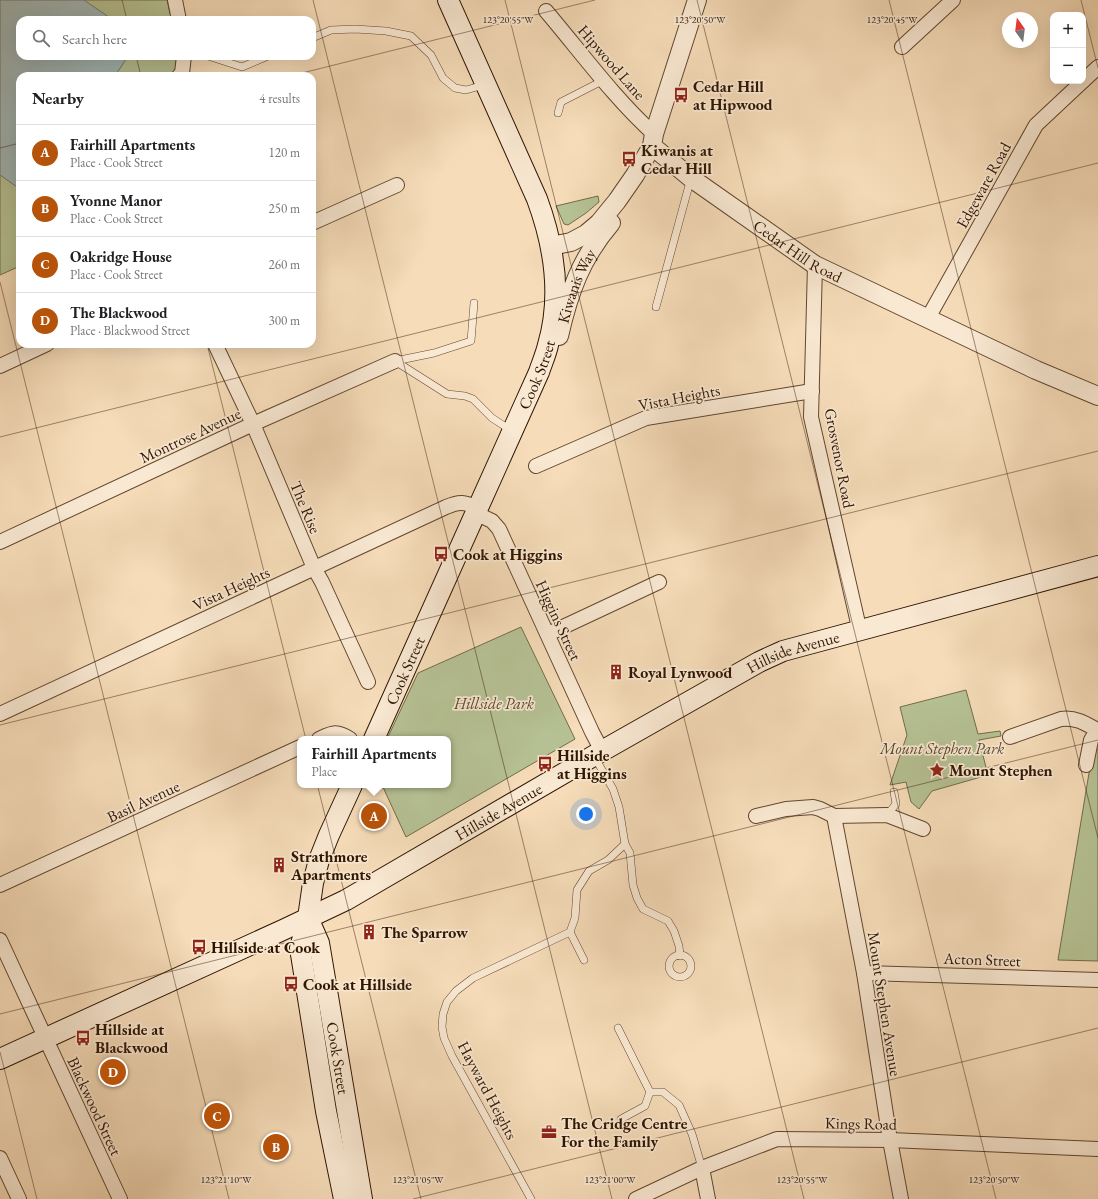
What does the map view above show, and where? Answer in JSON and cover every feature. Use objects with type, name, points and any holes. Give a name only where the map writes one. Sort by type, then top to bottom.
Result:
[{"type":"main road","name":"Cook Street","points":[[375,736],[539,372],[548,344],[554,314],[555,285],[551,246],[545,222],[537,199],[448,0]]},
{"type":"main road","name":"Hillside Avenue","points":[[0,1059],[346,900],[598,753],[759,662],[783,652],[1098,566]]},
{"type":"main road","name":"Cook Street","points":[[344,1199],[326,1110],[300,948],[308,918],[313,883],[319,860],[351,788]]},
{"type":"main road","name":"Cook Street","points":[[308,918],[319,943],[362,1199]]},
{"type":"street","points":[[175,0],[178,16]]},
{"type":"street","points":[[653,140],[698,0]]},
{"type":"street","points":[[902,47],[946,2]]},
{"type":"street","name":"Hipwood Lane","points":[[546,11],[641,123],[653,140]]},
{"type":"street","points":[[182,72],[184,60]]},
{"type":"street","name":"Edgeware Road","points":[[1086,78],[1098,67]]},
{"type":"street","name":"Edgeware Road","points":[[928,318],[1036,125],[1080,84]]},
{"type":"street","name":"Cedar Hill Road","points":[[653,140],[691,178],[815,265],[1036,370],[1098,396]]},
{"type":"street","name":"Kiwanis Way","points":[[551,246],[571,242],[586,234],[598,223],[617,201],[635,176],[653,140]]},
{"type":"street","points":[[316,221],[397,185]]},
{"type":"street","name":"Kiwanis Way","points":[[539,372],[553,362],[566,304],[580,268],[594,245],[612,221],[617,201]]},
{"type":"street","name":"Grosvenor Road","points":[[815,265],[811,417],[860,632]]},
{"type":"street","points":[[0,366],[38,348]]},
{"type":"street","name":"The Rise","points":[[217,348],[253,424],[314,568],[322,582],[368,682]]},
{"type":"street","name":"Montrose Avenue","points":[[0,542],[253,424],[395,360]]},
{"type":"street","name":"Vista Heights","points":[[536,466],[646,418],[812,391]]},
{"type":"street","name":"Vista Heights","points":[[0,714],[457,503],[466,503],[477,510]]},
{"type":"street","name":"Higgins Street","points":[[477,510],[492,521],[499,529],[592,732],[598,753]]},
{"type":"street","points":[[548,634],[659,582]]},
{"type":"street","points":[[1010,737],[1061,719],[1076,719],[1098,730],[1092,740],[1086,765]]},
{"type":"street","points":[[324,736],[333,732],[340,733],[345,736]]},
{"type":"street","name":"Basil Avenue","points":[[0,885],[297,749]]},
{"type":"street","points":[[756,816],[786,809],[813,807],[834,816],[887,815],[923,830]]},
{"type":"street","name":"Mount Stephen Avenue","points":[[834,816],[864,973],[890,1140],[901,1199]]},
{"type":"street","name":"Blackwood Street","points":[[0,940],[120,1199]]},
{"type":"street","name":"Acton Street","points":[[864,973],[1098,980]]},
{"type":"street","name":"Kings Road","points":[[636,1199],[702,1168],[777,1138],[890,1140],[1098,1149]]},
{"type":"street","points":[[0,1158],[19,1199]]},
{"type":"street","points":[[702,1168],[708,1199]]},
{"type":"lane","points":[[316,36],[331,30],[355,29],[386,31],[411,36],[431,55],[443,78],[455,88],[466,90],[486,84]]},
{"type":"lane","points":[[220,60],[242,67],[259,60]]},
{"type":"lane","points":[[558,113],[561,102],[604,80]]},
{"type":"lane","points":[[656,307],[691,178]]},
{"type":"lane","points":[[395,360],[434,353],[471,341],[474,304]]},
{"type":"lane","points":[[395,360],[447,394],[465,396],[473,399],[492,418],[512,431]]},
{"type":"lane","points":[[598,753],[619,807],[625,844],[630,853],[633,885],[636,898],[643,909],[668,921],[674,931],[679,946],[680,956]]},
{"type":"lane","points":[[887,815],[896,804],[894,792]]},
{"type":"lane","points":[[584,960],[570,932],[575,918],[577,890],[590,871],[608,860],[625,844]]},
{"type":"lane","name":"Hayward Heights","points":[[531,1199],[452,1056],[444,1038],[442,1027],[443,1014],[448,1002],[456,991],[473,978],[570,932]]},
{"type":"lane","points":[[618,1028],[650,1092],[645,1106],[621,1119]]},
{"type":"lane","points":[[650,1092],[663,1092],[679,1105],[692,1134],[702,1168]]},
{"type":"green space","points":[[0,0],[167,0],[170,14],[173,13],[174,16],[16,16],[16,60],[179,60],[176,72],[16,72],[16,268],[0,275]]},
{"type":"green space","points":[[598,196],[599,202],[586,213],[568,225],[564,224],[556,206]]},
{"type":"green space","name":"Hillside Park","points":[[521,627],[575,739],[406,837],[383,788],[451,788],[451,736],[388,736],[418,673]]},
{"type":"green space","name":"Mount Stephen Park","points":[[966,690],[978,734],[1000,731],[1001,736],[979,740],[988,775],[932,791],[919,809],[911,802],[906,782],[890,785],[907,735],[900,707]]},
{"type":"green space","points":[[1098,748],[1098,961],[1058,960],[1093,749]]},
{"type":"water","points":[[0,0],[84,0],[107,16],[16,16],[16,60],[125,60],[118,72],[16,72],[16,186],[0,175]]},
{"type":"place","name":"Cedar Hill at Hipwood","points":[[681,95]]},
{"type":"place","name":"Kiwanis at Cedar Hill","points":[[629,159]]},
{"type":"place","name":"Cook at Higgins","points":[[441,554]]},
{"type":"place","name":"Royal Lynwood","points":[[616,672]]},
{"type":"place","name":"Hillside at Higgins","points":[[545,764]]},
{"type":"place","name":"Mount Stephen","points":[[937,770]]},
{"type":"place","name":"Fairhill Apartments","points":[[374,816]]},
{"type":"place","name":"Strathmore Apartments","points":[[279,865]]},
{"type":"place","name":"The Sparrow","points":[[369,932]]},
{"type":"place","name":"Hillside at Cook","points":[[199,947]]},
{"type":"place","name":"Cook at Hillside","points":[[291,984]]},
{"type":"place","name":"Hillside at Blackwood","points":[[83,1038]]},
{"type":"place","name":"The Blackwood","points":[[113,1072]]},
{"type":"place","name":"Oakridge House","points":[[217,1116]]},
{"type":"place","name":"The Cridge Centre For the Family","points":[[549,1132]]},
{"type":"place","name":"Yvonne Manor","points":[[276,1147]]}]
